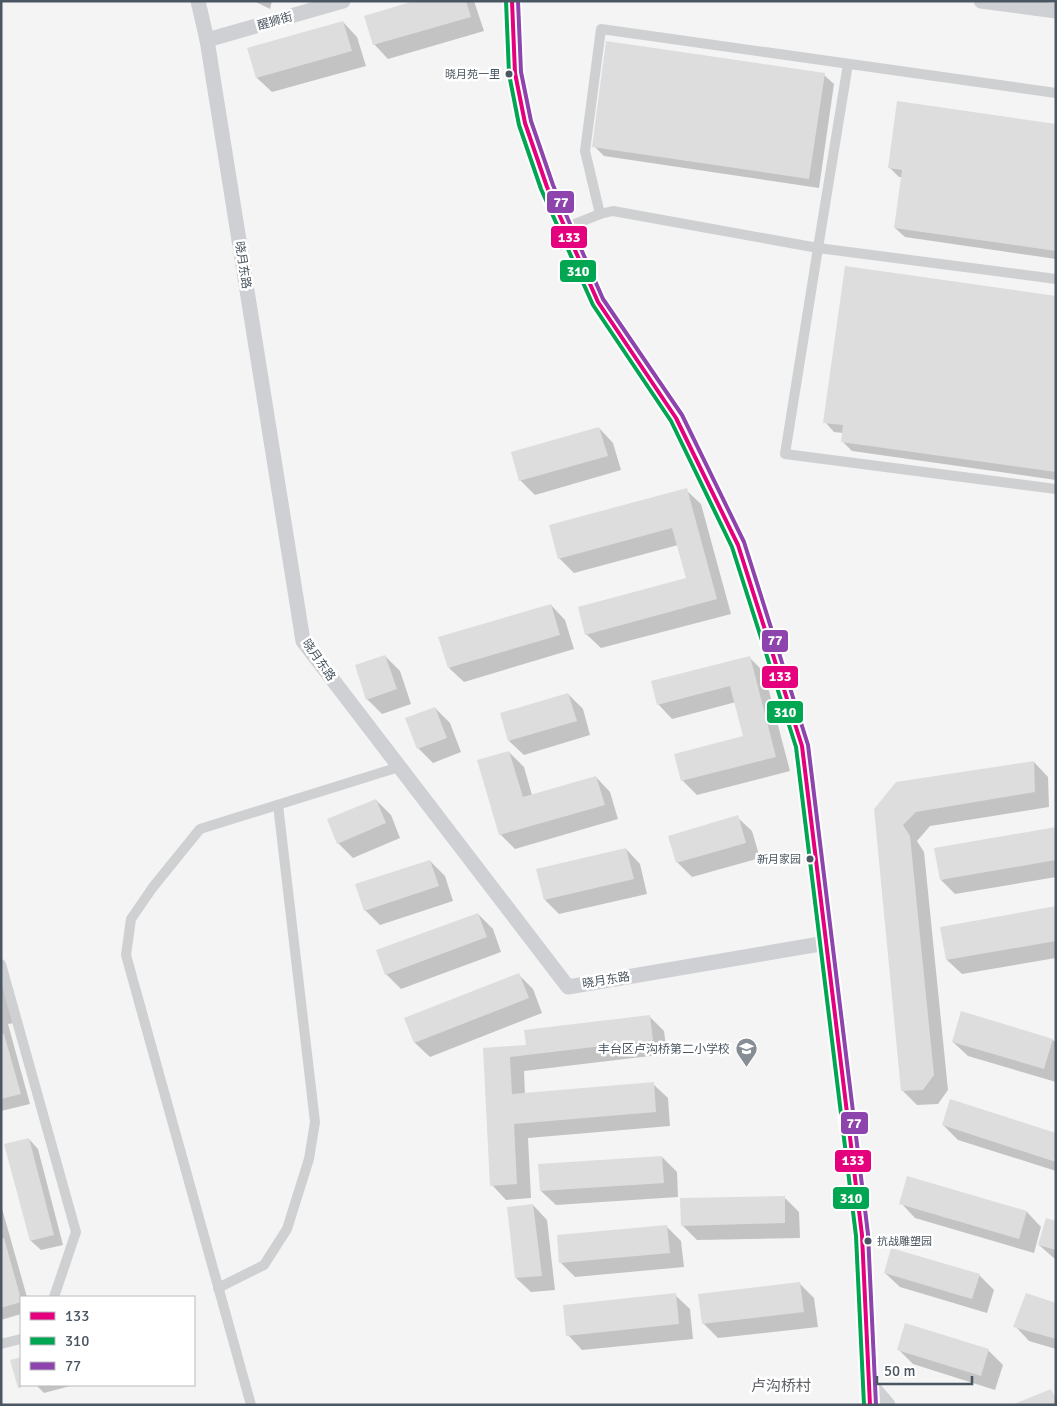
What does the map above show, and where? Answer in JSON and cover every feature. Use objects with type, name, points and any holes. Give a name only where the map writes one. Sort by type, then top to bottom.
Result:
[{"type":"street","name":"晓月东路","points":[[198,1],[207,40],[303,641],[568,987],[826,943]]},
{"type":"street","name":"醒狮街","points":[[207,40],[343,1]]},
{"type":"street","points":[[512,1],[515,73],[525,123],[547,187],[598,302],[676,418],[738,544],[802,746],[862,1235],[870,1405]]},
{"type":"street","points":[[988,2],[1056,11]]},
{"type":"street","points":[[600,214],[585,151],[601,29],[1056,93]]},
{"type":"street","points":[[848,64],[785,454],[1056,489]]},
{"type":"street","points":[[565,228],[600,214],[613,211],[818,248],[1056,279]]},
{"type":"street","points":[[251,1405],[126,955],[131,919],[153,887],[200,829],[399,767]]},
{"type":"street","points":[[218,1288],[264,1265],[287,1229],[309,1159],[315,1122],[278,805]]},
{"type":"street","points":[[1,964],[76,1232],[54,1296]]},
{"type":"street","points":[[1,1344],[20,1339]]},
{"type":"street","points":[[870,1384],[888,1405]]},
{"type":"building","points":[[414,1],[466,1],[471,17],[373,45],[364,16]]},
{"type":"building","points":[[343,21],[352,51],[256,78],[247,48]]},
{"type":"building","points":[[606,41],[825,73],[809,179],[592,147]]},
{"type":"building","points":[[897,101],[1056,124],[1056,251],[894,228],[902,170],[888,168]]},
{"type":"building","points":[[845,266],[1056,296],[1056,472],[841,442],[843,425],[823,423]]},
{"type":"building","points":[[599,427],[608,456],[519,481],[511,452]]},
{"type":"building","points":[[687,488],[717,599],[585,635],[578,607],[686,578],[672,528],[558,559],[549,525]]},
{"type":"building","points":[[551,604],[560,635],[448,668],[438,637]]},
{"type":"building","points":[[385,655],[397,689],[366,700],[355,665]]},
{"type":"building","points":[[750,656],[776,757],[681,781],[674,754],[743,736],[730,686],[657,705],[651,681]]},
{"type":"building","points":[[568,693],[577,721],[508,741],[500,713]]},
{"type":"building","points":[[435,707],[447,738],[417,749],[405,718]]},
{"type":"building","points":[[509,751],[523,797],[596,776],[605,805],[499,835],[477,760]]},
{"type":"building","points":[[1034,761],[1035,792],[916,812],[903,825],[910,836],[934,1075],[923,1090],[901,1091],[874,809],[896,782]]},
{"type":"building","points":[[376,799],[386,823],[337,844],[327,819]]},
{"type":"building","points":[[738,815],[746,843],[676,863],[668,836]]},
{"type":"building","points":[[1056,827],[1056,860],[940,880],[934,848]]},
{"type":"building","points":[[626,848],[634,879],[544,900],[536,869]]},
{"type":"building","points":[[430,860],[439,886],[364,911],[355,884]]},
{"type":"building","points":[[1056,906],[1056,941],[946,960],[940,927]]},
{"type":"building","points":[[478,913],[487,937],[385,975],[376,950]]},
{"type":"building","points":[[519,973],[529,998],[414,1043],[404,1018]]},
{"type":"building","points":[[961,1011],[1053,1039],[1044,1069],[952,1042]]},
{"type":"building","points":[[650,1015],[653,1040],[510,1057],[512,1094],[654,1082],[656,1112],[514,1124],[517,1184],[490,1186],[483,1048],[526,1045],[524,1030]]},
{"type":"building","points":[[1,1034],[4,1034],[21,1094],[1,1099]]},
{"type":"building","points":[[950,1099],[1056,1133],[1056,1162],[942,1125]]},
{"type":"building","points":[[29,1138],[54,1235],[30,1241],[4,1144]]},
{"type":"building","points":[[662,1156],[664,1183],[540,1191],[538,1164]]},
{"type":"building","points":[[907,1176],[1027,1211],[1019,1239],[899,1204]]},
{"type":"building","points":[[785,1196],[785,1223],[681,1226],[680,1198]]},
{"type":"building","points":[[533,1204],[542,1276],[515,1278],[507,1207]]},
{"type":"building","points":[[1046,1218],[1056,1221],[1056,1250],[1038,1245]]},
{"type":"building","points":[[667,1225],[670,1253],[559,1263],[557,1235]]},
{"type":"building","points":[[1,1238],[4,1238],[20,1296],[20,1302],[1,1308]]},
{"type":"building","points":[[891,1248],[980,1274],[972,1299],[884,1273]]},
{"type":"building","points":[[800,1282],[804,1312],[702,1324],[698,1294]]},
{"type":"building","points":[[676,1293],[679,1324],[566,1336],[563,1305]]},
{"type":"building","points":[[1026,1293],[1056,1303],[1056,1339],[1013,1327]]},
{"type":"building","points":[[905,1323],[989,1349],[981,1376],[897,1350]]},
{"type":"building","points":[[20,1357],[21,1388],[18,1388],[10,1360]]},
{"type":"building","points":[[1051,1389],[1056,1399],[1056,1405],[1012,1405]]},
{"type":"transit line","name":"310","points":[[506,1],[509,74],[519,125],[541,189],[593,305],[671,421],[732,547],[796,747],[856,1236],[864,1405]]},
{"type":"transit line","name":"133","points":[[512,1],[515,73],[525,123],[547,187],[598,302],[676,418],[738,545],[802,746],[862,1235],[870,1405]]},
{"type":"transit line","name":"77","points":[[518,1],[521,72],[531,121],[553,185],[603,299],[682,415],[744,542],[808,745],[868,1234],[876,1405]]},
{"type":"place","name":"晓月苑一里","points":[[509,74]]},
{"type":"place","name":"新月家园","points":[[810,859]]},
{"type":"place","name":"丰台区卢沟桥第二小学校","points":[[746,1068]]},
{"type":"place","name":"抗战雕塑园","points":[[868,1241]]},
{"type":"district","name":"卢沟桥村","points":[[781,1386]]}]
